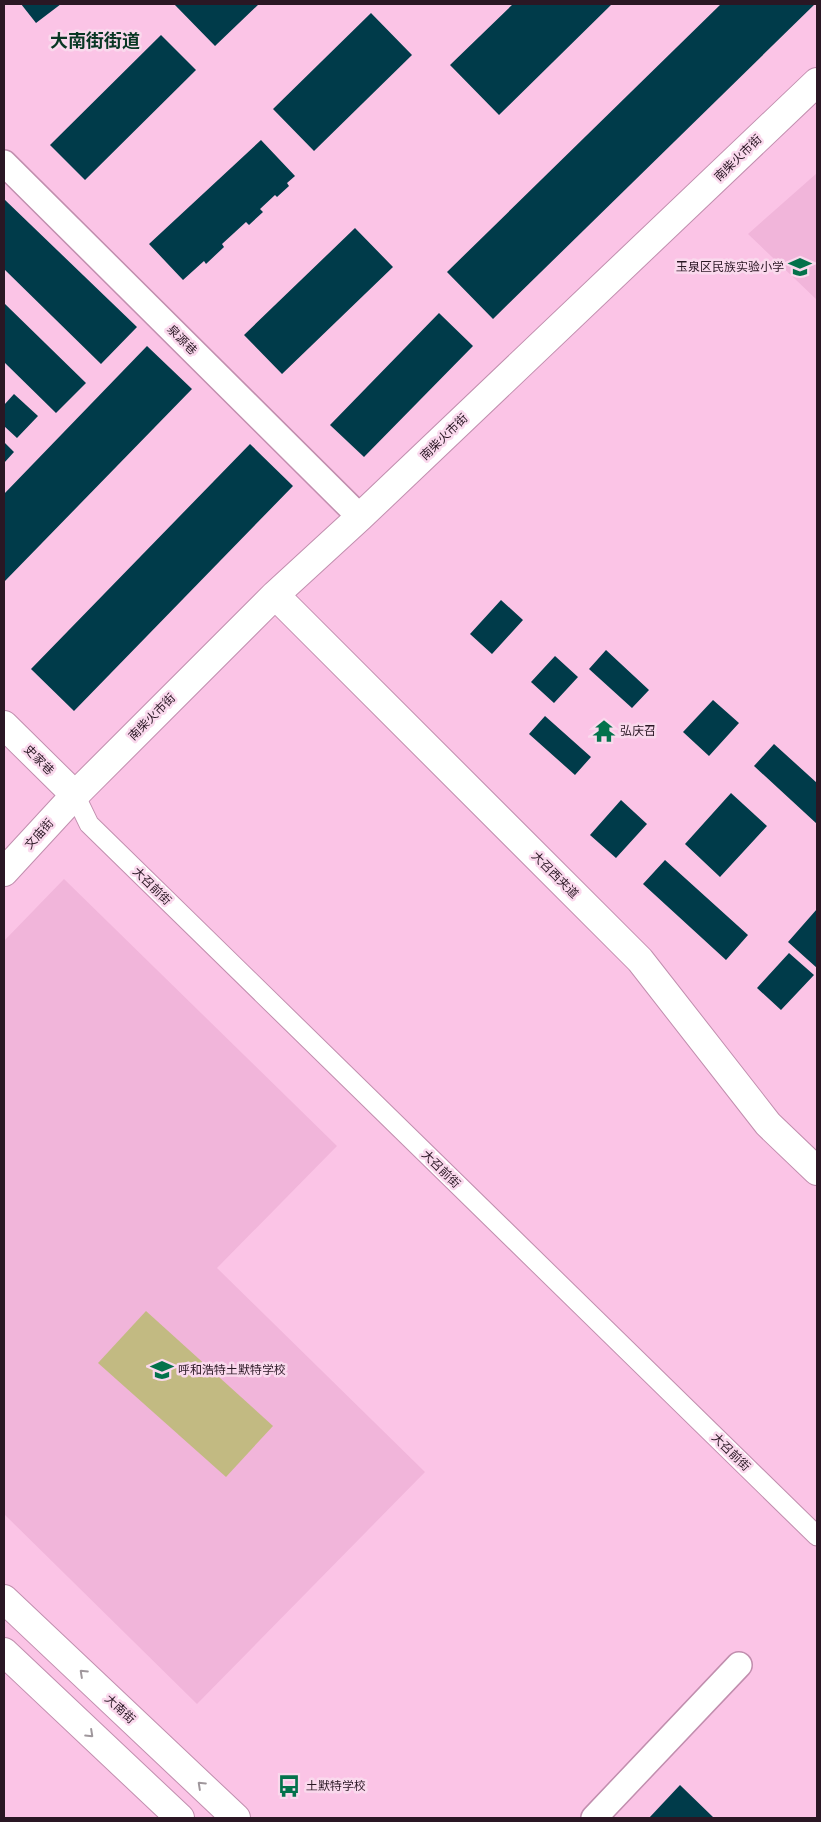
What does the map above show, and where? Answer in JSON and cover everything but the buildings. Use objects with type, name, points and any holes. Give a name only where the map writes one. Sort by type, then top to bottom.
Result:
[{"type":"main road","name":"南柴火市街","points":[[74,795],[275,595],[360,517],[817,82]]},
{"type":"main road","name":"大召西夹道","points":[[275,595],[640,960],[768,1124],[817,1171]]},
{"type":"main road","name":"史家巷","points":[[4,725],[74,795]]},
{"type":"main road","name":"文庙街","points":[[4,872],[74,795]]},
{"type":"main road","name":"大南街","points":[[4,1599],[236,1818]]},
{"type":"main road","points":[[4,1652],[180,1818]]},
{"type":"street","name":"泉源巷","points":[[4,163],[360,517]]},
{"type":"street","name":"大召前街","points":[[74,795],[89,824],[817,1536]]},
{"type":"street","points":[[594,1818],[739,1665]]},
{"type":"shaded area","name":"玉泉区民族实验小学","points":[[817,173],[817,300],[748,234]]},
{"type":"shaded area","name":"呼和浩特土默特学校","points":[[64,879],[337,1146],[217,1268],[425,1472],[197,1704],[4,1514],[4,941]]},
{"type":"shaded area","points":[[146,1311],[273,1426],[226,1477],[98,1363]]},
{"type":"place","name":"玉泉区民族实验小学","points":[[800,267]]},
{"type":"place","name":"弘庆召","points":[[604,731]]},
{"type":"place","name":"呼和浩特土默特学校","points":[[162,1370]]},
{"type":"place","name":"土默特学校","points":[[289,1786]]},
{"type":"district","name":"大南街街道","points":[[95,40]]}]
